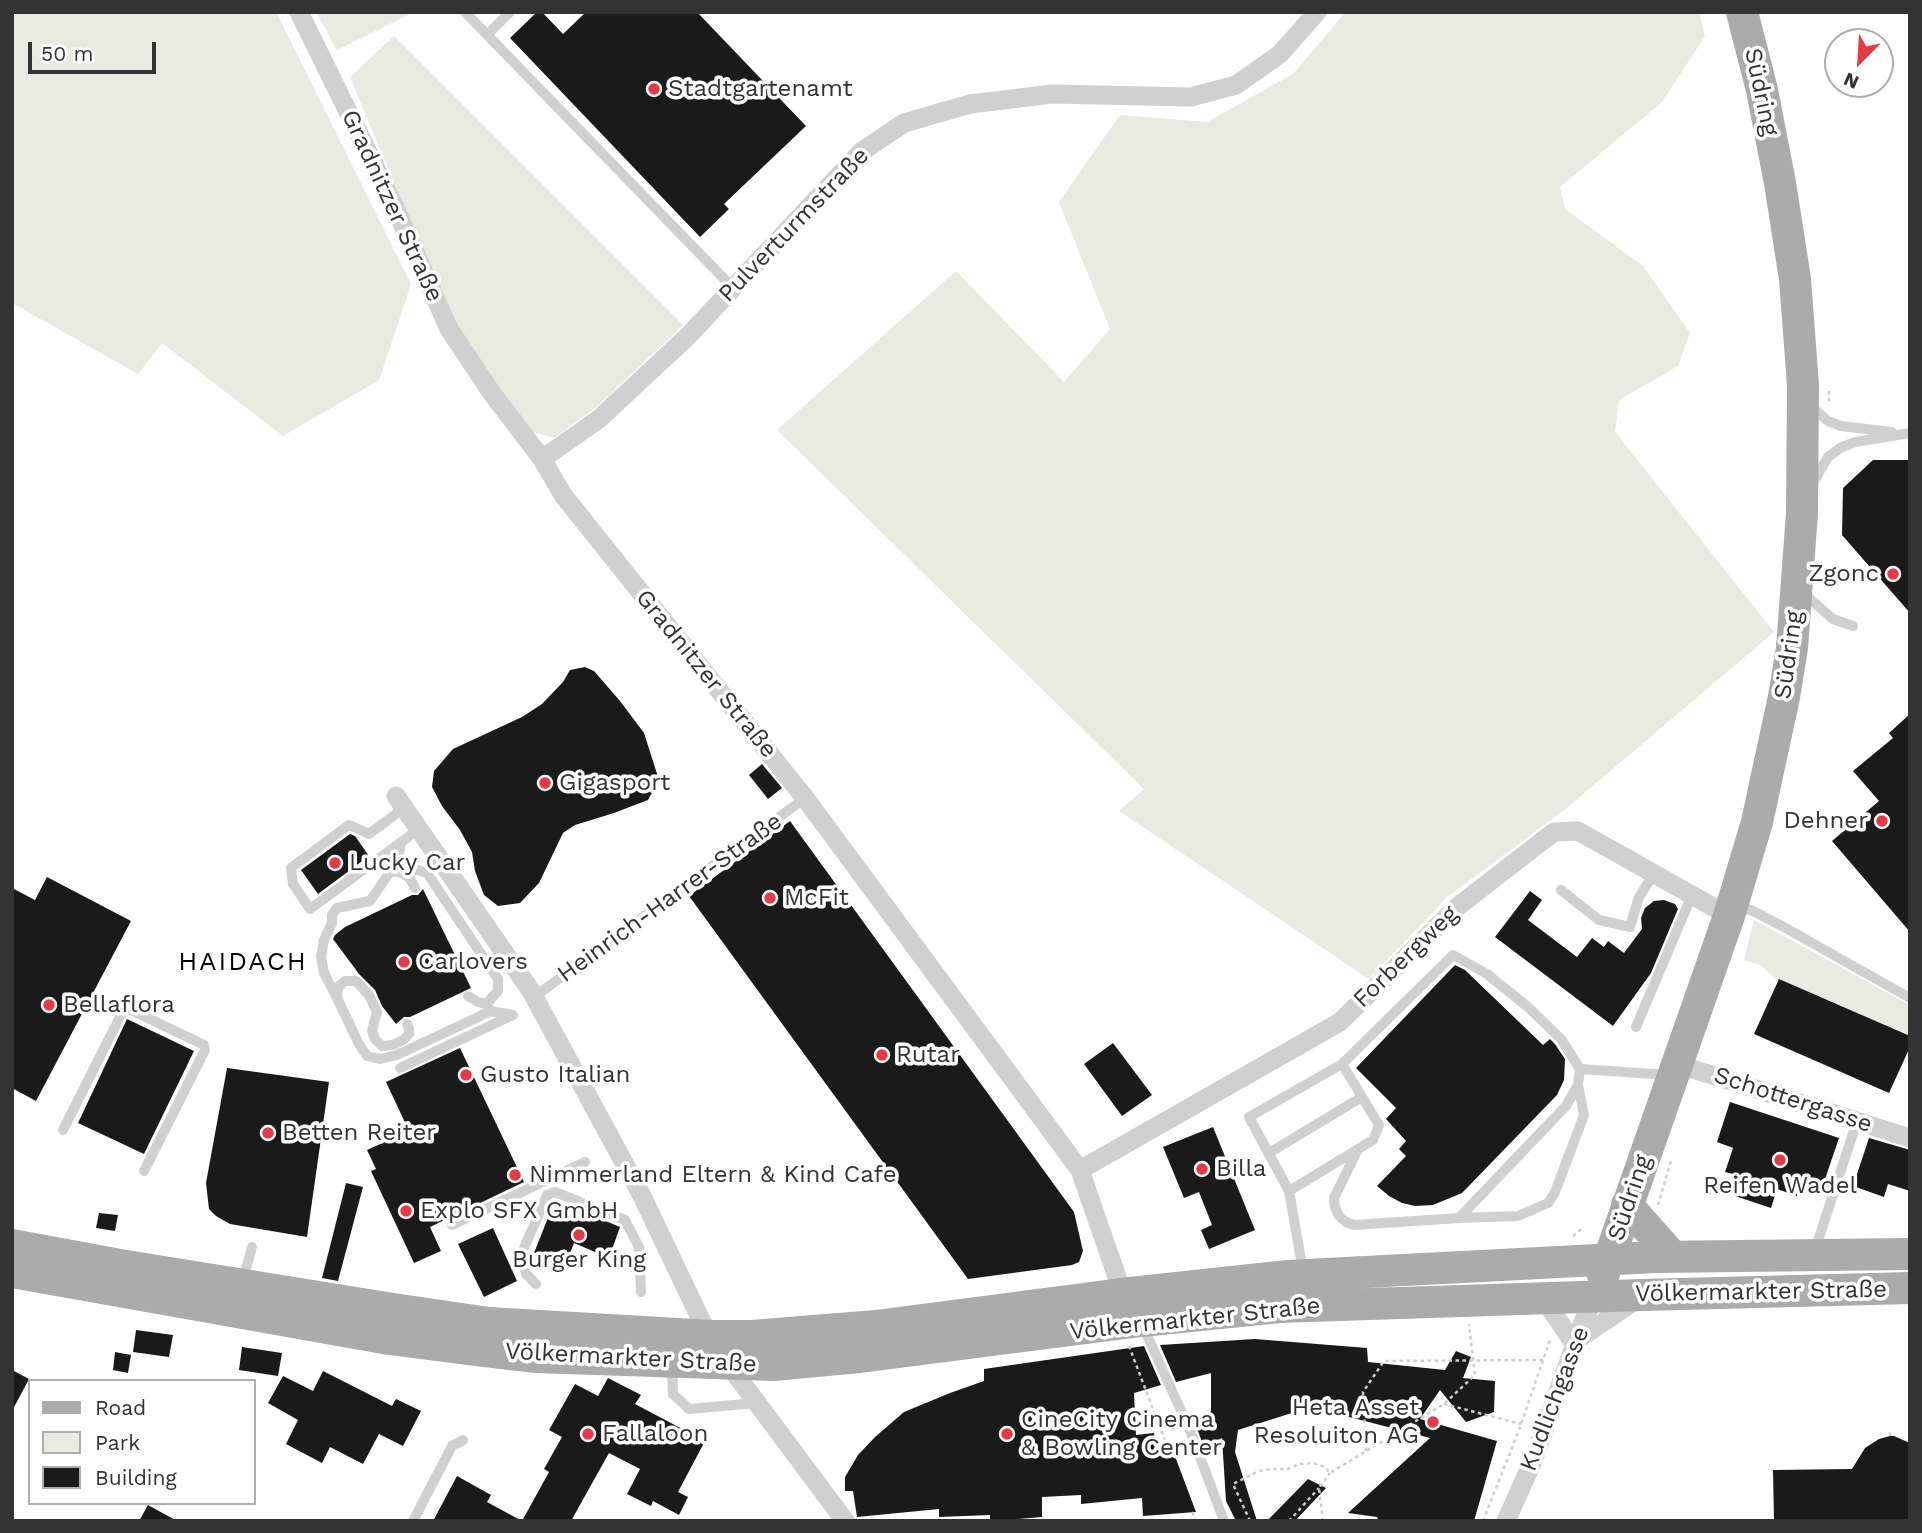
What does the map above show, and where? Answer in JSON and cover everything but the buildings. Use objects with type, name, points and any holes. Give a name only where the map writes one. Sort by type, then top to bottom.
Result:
[{"type":"main road","name":"Südring","points":[[1603,1276],[1731,911],[1757,822],[1792,648],[1802,513],[1803,385],[1795,279],[1762,90],[1742,12]]},
{"type":"main road","points":[[1559,1263],[1625,1210],[1673,1257]]},
{"type":"main road","name":"Völkermarkter Straße","points":[[12,1245],[78,1271]]},
{"type":"main road","name":"Völkermarkter Straße","points":[[12,1272],[78,1271],[391,1324],[486,1337],[711,1336],[785,1334],[863,1327],[1128,1320],[1303,1275],[1673,1257],[1910,1254]]},
{"type":"main road","points":[[1559,1263],[1603,1276],[1643,1295]]},
{"type":"main road","name":"Völkermarkter Straße","points":[[486,1337],[536,1357],[773,1365],[860,1357],[1128,1320],[1279,1307],[1910,1289]]},
{"type":"street","name":"Gradnitzer Straße","points":[[299,12],[393,203],[449,329],[491,392],[542,459],[563,495],[806,798],[1080,1170],[1118,1280],[1128,1320]]},
{"type":"street","name":"Pulverturmstraße","points":[[542,459],[599,419],[688,336],[861,152],[904,123],[970,104],[1052,94],[1191,97],[1236,85],[1280,54],[1317,12]]},
{"type":"street","name":"Heinrich-Harrer-Straße","points":[[400,802],[534,998],[642,1196],[702,1322],[756,1403],[845,1521]]},
{"type":"street","name":"Forbergweg","points":[[1080,1170],[1340,1022],[1457,907],[1554,831],[1578,831],[1692,895],[1731,911]]},
{"type":"street","name":"Schottergasse","points":[[1675,1069],[1910,1138]]},
{"type":"street","name":"Kudlichgasse","points":[[1506,1521],[1533,1461],[1603,1276]]},
{"type":"street","points":[[1543,1298],[1576,1343],[1643,1295]]},
{"type":"lane","points":[[465,12],[733,288]]},
{"type":"lane","points":[[487,35],[510,12]]},
{"type":"lane","points":[[1803,385],[1814,409],[1828,421],[1841,426],[1907,433]]},
{"type":"lane","points":[[1802,513],[1815,478],[1828,457],[1840,448],[1856,442],[1907,433]]},
{"type":"lane","points":[[1798,589],[1833,619],[1853,626]]},
{"type":"lane","name":"Heinrich-Harrer-Straße","points":[[534,998],[806,798]]},
{"type":"lane","points":[[400,802],[369,834],[349,825],[291,868],[293,884],[310,909],[419,829]]},
{"type":"lane","points":[[399,872],[401,842]]},
{"type":"lane","points":[[418,870],[428,873],[498,979],[498,990],[488,1007],[397,1055],[380,1059],[368,1056],[359,1044],[337,998],[324,973],[321,957],[332,915],[337,908],[370,901],[390,872],[418,870]]},
{"type":"lane","points":[[399,872],[410,877],[415,888]]},
{"type":"lane","points":[[1561,890],[1599,920],[1630,927],[1639,897],[1654,874]]},
{"type":"lane","points":[[1636,1027],[1692,895]]},
{"type":"lane","points":[[1731,911],[1751,911],[1782,926],[1910,998]]},
{"type":"lane","points":[[1303,1275],[1289,1191],[1249,1117],[1342,1064],[1453,955],[1487,974],[1528,1007],[1561,1039],[1580,1069],[1578,1085],[1584,1115],[1555,1192],[1548,1203],[1517,1216],[1354,1225],[1346,1222],[1339,1216],[1334,1198],[1357,1151]]},
{"type":"lane","points":[[337,998],[338,987],[345,981],[356,981],[369,995],[377,1012],[372,1031],[382,1046],[403,1040],[409,1034],[407,1024]]},
{"type":"lane","points":[[400,1068],[513,1015],[488,1007],[468,996]]},
{"type":"lane","points":[[63,1130],[125,1007],[204,1045],[205,1050],[144,1171]]},
{"type":"lane","points":[[349,1022],[358,1030],[367,1030],[374,1024]]},
{"type":"lane","points":[[1289,1191],[1373,1140],[1379,1125],[1342,1064]]},
{"type":"lane","points":[[1580,1069],[1675,1069]]},
{"type":"lane","points":[[1459,1218],[1566,1106],[1578,1085]]},
{"type":"lane","points":[[1269,1153],[1362,1097]]},
{"type":"lane","points":[[1814,1255],[1857,1121]]},
{"type":"lane","points":[[452,1225],[584,1163]]},
{"type":"lane","points":[[536,1284],[526,1273],[521,1255],[547,1195],[555,1192],[625,1220],[639,1247],[641,1292]]},
{"type":"lane","points":[[239,1299],[253,1247]]},
{"type":"lane","points":[[1128,1320],[1191,1433],[1224,1521]]},
{"type":"lane","points":[[671,1362],[673,1394],[689,1409],[756,1403]]},
{"type":"lane","points":[[412,1521],[452,1446],[463,1440]]},
{"type":"path","points":[[1128,1320],[1168,1451]]},
{"type":"path","points":[[1289,1521],[1330,1473],[1444,1405],[1475,1375],[1468,1321]]},
{"type":"path","points":[[1483,1521],[1521,1424],[1550,1342],[1551,1332]]},
{"type":"path","points":[[1366,1452],[1363,1392],[1384,1361],[1543,1360]]},
{"type":"path","points":[[1444,1405],[1521,1424]]},
{"type":"path","points":[[1890,1430],[1890,1436]]},
{"type":"path","points":[[1250,1521],[1233,1484],[1259,1471],[1287,1469],[1299,1464],[1313,1463],[1325,1467],[1330,1473]]},
{"type":"path","points":[[1319,1488],[1323,1521]]},
{"type":"path","points":[[1192,1512],[1196,1521]]},
{"type":"green space","points":[[12,12],[276,12],[411,284],[379,380],[283,436],[162,343],[138,374],[12,303]]},
{"type":"green space","points":[[316,12],[414,12],[337,50]]},
{"type":"green space","points":[[1346,12],[1699,12],[1705,36],[1662,102],[1560,187],[1565,209],[1643,266],[1690,333],[1678,366],[1619,400],[1615,432],[1774,632],[1563,811],[1447,897],[1369,979],[1119,811],[1144,789],[777,430],[956,271],[1064,382],[1110,329],[1059,202],[1120,115],[1207,122],[1293,74]]},
{"type":"green space","points":[[394,36],[683,325],[599,405],[554,438],[527,430],[452,322],[350,77]]},
{"type":"green space","points":[[1754,920],[1910,1005],[1910,1036],[1776,979],[1760,965],[1744,960]]},
{"type":"place","name":"Stadtgartenamt","points":[[654,89]]},
{"type":"place","name":"Zgonc","points":[[1893,574]]},
{"type":"place","name":"Gigasport","points":[[545,783]]},
{"type":"place","name":"Dehner","points":[[1882,821]]},
{"type":"place","name":"Lucky Car","points":[[335,863]]},
{"type":"place","name":"McFit","points":[[770,898]]},
{"type":"place","name":"Carlovers","points":[[404,962]]},
{"type":"place","name":"Bellaflora","points":[[49,1005]]},
{"type":"place","name":"Rutar","points":[[882,1055]]},
{"type":"place","name":"Gusto Italian","points":[[466,1075]]},
{"type":"place","name":"Betten Reiter","points":[[268,1133]]},
{"type":"place","name":"Reifen Wadel","points":[[1780,1160]]},
{"type":"place","name":"Billa","points":[[1202,1169]]},
{"type":"place","name":"Nimmerland Eltern & Kind Cafe","points":[[515,1175]]},
{"type":"place","name":"Explo SFX GmbH","points":[[406,1211]]},
{"type":"place","name":"Burger King","points":[[579,1235]]},
{"type":"place","name":"Heta Asset Resoluiton AG","points":[[1433,1422]]},
{"type":"place","name":"Fallaloon","points":[[588,1434]]},
{"type":"place","name":"CineCity Cinema & Bowling Center","points":[[1007,1434]]},
{"type":"district","name":"HAIDACH","points":[[243,962]]}]
